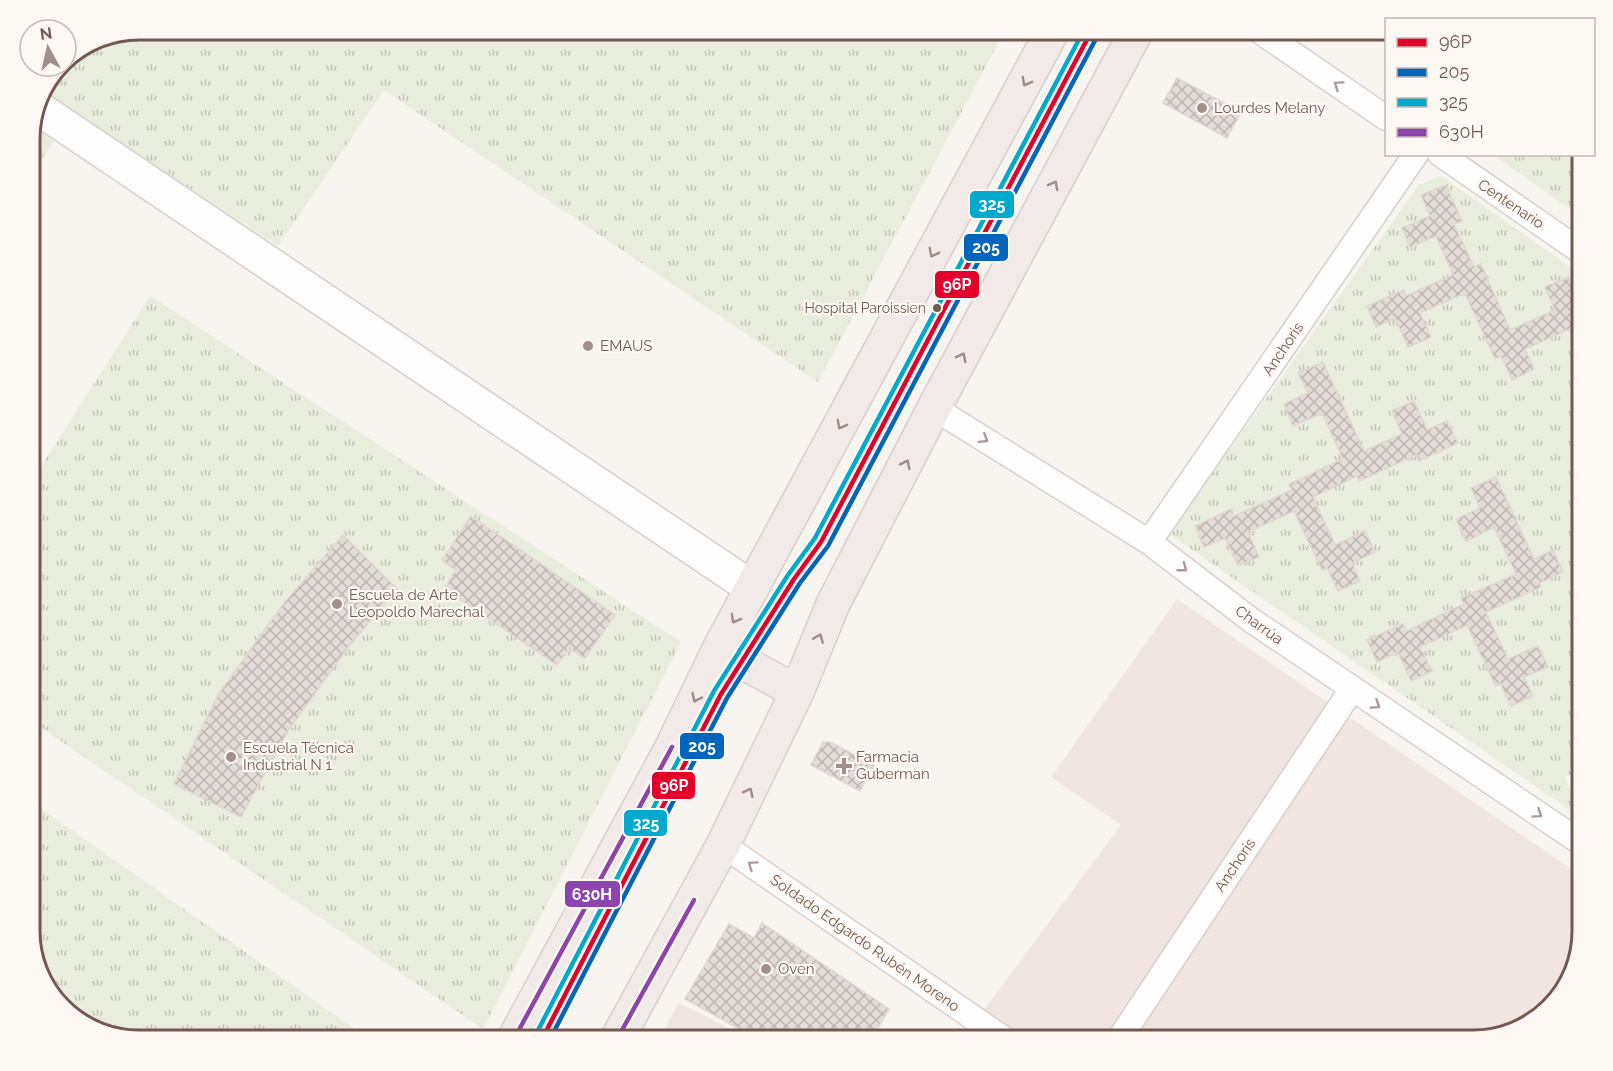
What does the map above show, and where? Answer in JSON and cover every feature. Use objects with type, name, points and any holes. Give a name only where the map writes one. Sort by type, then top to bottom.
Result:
[{"type":"highway","points":[[519,1030],[672,747],[719,649],[1048,40]]},
{"type":"highway","points":[[622,1030],[723,845],[797,692],[833,604],[934,408],[1132,40]]},
{"type":"highway","points":[[719,649],[797,692]]},
{"type":"street","points":[[1273,40],[1385,117]]},
{"type":"street","points":[[45,112],[752,588]]},
{"type":"street","name":"Anchoris","points":[[1149,542],[1415,156]]},
{"type":"street","name":"Centenario","points":[[1443,156],[1572,244]]},
{"type":"street","name":"Charrúa","points":[[934,408],[1149,542],[1251,620],[1572,837]]},
{"type":"street","name":"Anchoris","points":[[1125,1030],[1352,689]]},
{"type":"street","name":"Soldado Edgardo Rubén Moreno","points":[[723,845],[991,1030]]},
{"type":"shaded area","points":[[1177,599],[1572,869],[1571,951],[1567,963],[1556,987],[1539,1006],[1517,1020],[1486,1030],[969,1030],[1121,825],[1051,777]]},
{"type":"shaded area","points":[[679,1003],[732,1030],[664,1030]]},
{"type":"green space","points":[[140,40],[1000,40],[818,382],[384,90],[278,246],[51,96],[62,78],[78,78],[78,62],[90,54],[108,46]]},
{"type":"green space","points":[[41,132],[54,141],[41,160]]},
{"type":"green space","points":[[1494,156],[1572,156],[1572,210]]},
{"type":"green space","points":[[1441,176],[1572,268],[1572,286],[1568,277],[1545,287],[1555,310],[1510,330],[1481,264],[1474,267],[1454,224],[1462,220],[1445,185],[1421,196],[1430,216],[1402,229],[1410,247],[1436,236],[1453,275],[1406,296],[1403,290],[1367,307],[1377,327],[1395,318],[1409,347],[1431,337],[1420,313],[1465,293],[1495,359],[1501,356],[1512,379],[1534,369],[1525,349],[1569,329],[1572,335],[1572,774],[1565,777],[1572,794],[1572,811],[1169,534],[1419,185]],"holes":[[[1323,362],[1364,451],[1402,434],[1392,411],[1414,401],[1427,430],[1447,421],[1457,443],[1419,461],[1416,455],[1360,481],[1357,476],[1313,497],[1335,545],[1365,531],[1375,552],[1352,563],[1360,581],[1338,591],[1327,568],[1322,570],[1294,511],[1248,532],[1259,556],[1239,566],[1225,538],[1204,547],[1195,526],[1230,509],[1234,516],[1292,490],[1289,483],[1346,458],[1341,456],[1322,413],[1294,426],[1284,404],[1308,393],[1299,373]],[[1496,477],[1534,559],[1553,551],[1563,572],[1539,583],[1541,587],[1486,612],[1508,659],[1537,646],[1547,667],[1524,677],[1533,696],[1511,706],[1500,683],[1495,685],[1467,625],[1420,647],[1431,671],[1398,652],[1377,661],[1403,624],[1407,631],[1464,604],[1462,598],[1518,572],[1514,570],[1494,527],[1466,540],[1457,519],[1480,508],[1471,488]]]},
{"type":"green space","points":[[150,296],[681,642],[483,1029],[41,728],[41,467]],"holes":[[[472,516],[614,615],[569,649],[557,665],[445,590],[455,570],[442,559]],[[343,535],[397,590],[349,646],[288,731]]]},
{"type":"green space","points":[[41,809],[356,1030],[127,1030],[108,1025],[84,1014],[61,992],[44,957],[41,938]]},
{"type":"building","name":"Lourdes Melany","points":[[1177,78],[1241,112],[1227,138],[1163,103]]},
{"type":"building","points":[[1446,185],[1462,221],[1454,224],[1474,267],[1481,264],[1510,330],[1555,310],[1545,287],[1568,277],[1572,286],[1572,336],[1569,329],[1525,349],[1534,369],[1512,380],[1501,356],[1495,359],[1465,293],[1420,313],[1431,337],[1408,347],[1395,318],[1376,327],[1367,306],[1404,290],[1406,296],[1453,275],[1436,236],[1410,247],[1402,228],[1430,216],[1421,195]]},
{"type":"building","points":[[1323,362],[1364,451],[1402,434],[1392,411],[1414,401],[1427,430],[1447,421],[1458,443],[1419,461],[1416,455],[1359,481],[1357,476],[1313,497],[1335,545],[1365,531],[1375,552],[1352,563],[1360,581],[1338,591],[1327,568],[1322,570],[1294,511],[1248,532],[1259,557],[1238,566],[1225,538],[1204,547],[1195,526],[1231,509],[1234,516],[1292,490],[1289,484],[1343,459],[1322,413],[1293,426],[1284,404],[1308,393],[1298,373]]},
{"type":"building","points":[[1496,477],[1534,559],[1553,550],[1563,572],[1539,583],[1541,587],[1486,612],[1508,659],[1538,646],[1548,667],[1524,677],[1533,696],[1511,706],[1500,683],[1495,685],[1467,625],[1420,647],[1432,671],[1411,681],[1398,652],[1377,662],[1367,640],[1403,624],[1407,631],[1464,604],[1461,598],[1516,574],[1494,527],[1466,541],[1456,519],[1480,508],[1471,488]]},
{"type":"building","name":"Escuela de Arte Leopoldo Marechal","points":[[471,516],[615,615],[585,658],[569,649],[557,665],[445,589],[455,570],[442,560]]},
{"type":"building","points":[[343,535],[397,589],[349,646],[288,731],[241,817],[174,784],[218,695],[284,603]]},
{"type":"building","name":"Farmacia Guberman","points":[[823,742],[830,742],[874,765],[860,791],[811,765]]},
{"type":"building","name":"Oven","points":[[762,923],[889,1009],[877,1030],[741,1030],[685,999],[729,924],[754,938]]},
{"type":"transit line","name":"325","points":[[538,1030],[714,691],[788,575],[815,538],[1079,40]]},
{"type":"transit line","name":"96P","points":[[547,1030],[721,694],[794,579],[821,542],[1087,40]]},
{"type":"transit line","name":"205","points":[[555,1030],[727,698],[800,583],[828,546],[1095,40]]},
{"type":"transit line","name":"630H","points":[[519,1030],[672,747]]},
{"type":"transit line","name":"630H","points":[[622,1030],[694,900]]},
{"type":"place","name":"Lourdes Melany","points":[[1202,108]]},
{"type":"place","name":"Hospital Paroissien","points":[[937,308]]},
{"type":"place","name":"EMAUS","points":[[588,346]]},
{"type":"place","name":"Escuela de Arte Leopoldo Marechal","points":[[337,604]]},
{"type":"place","name":"Escuela Técnica Industrial N 1","points":[[231,757]]},
{"type":"place","name":"Farmacia Guberman","points":[[844,766]]},
{"type":"place","name":"Oven","points":[[766,969]]}]
